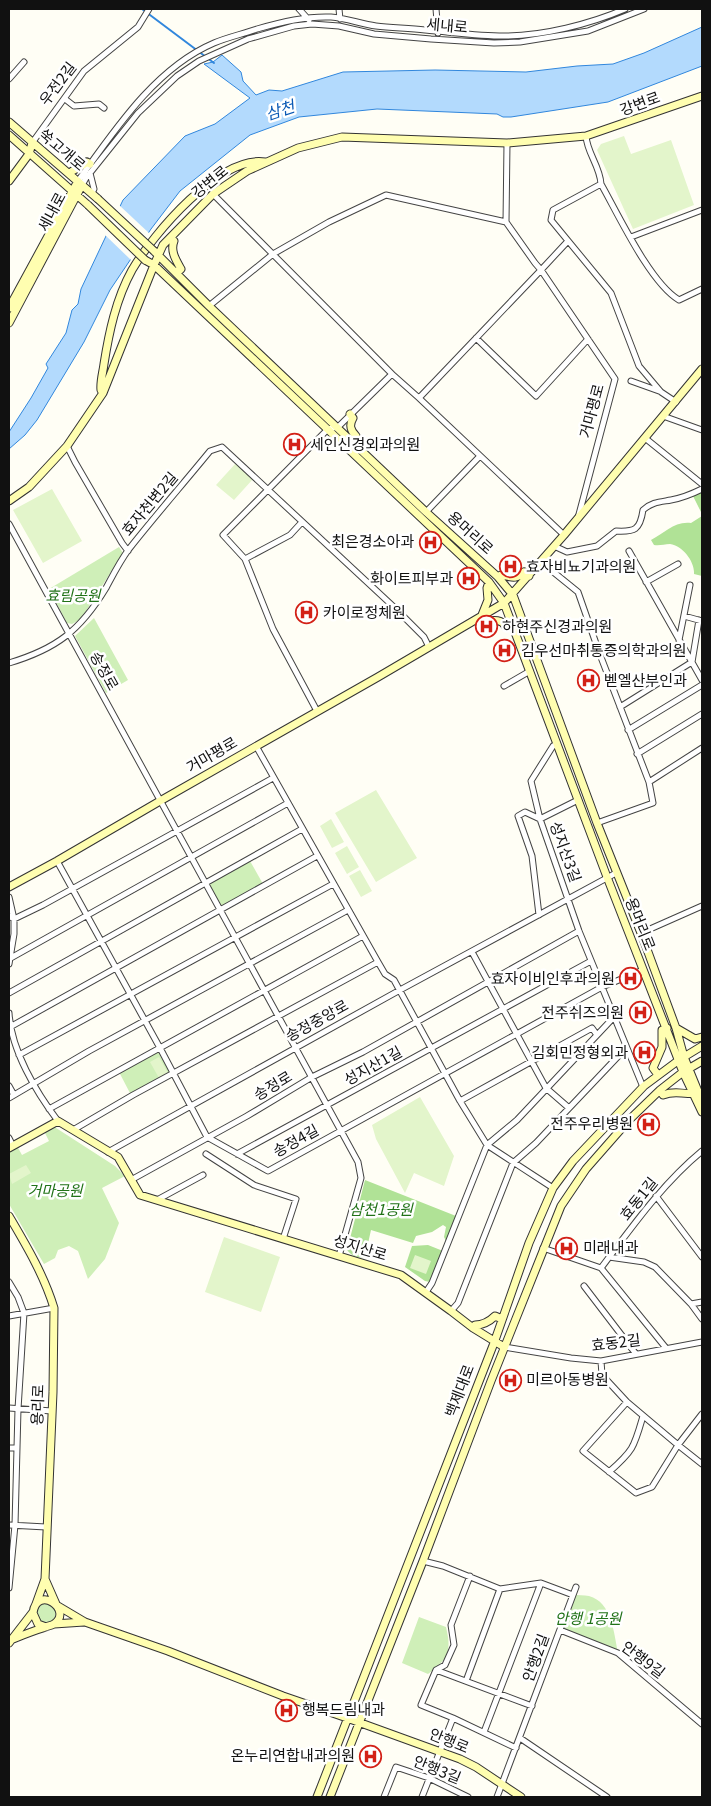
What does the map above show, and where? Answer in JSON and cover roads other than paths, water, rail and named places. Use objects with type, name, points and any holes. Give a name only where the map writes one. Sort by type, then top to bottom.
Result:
[{"type":"street","name":"우전2길","points":[[29,154],[32,143],[84,71],[138,27],[149,9]]},
{"type":"street","points":[[300,9],[312,24]]},
{"type":"street","points":[[339,9],[340,18]]},
{"type":"street","points":[[436,9],[438,39]]},
{"type":"street","name":"세내로","points":[[9,308],[90,164],[118,125],[134,105],[173,69],[195,53],[214,43],[273,24],[307,18],[340,18],[376,26],[483,35],[522,35],[596,20],[625,9]]},
{"type":"street","name":"세내로","points":[[80,183],[138,113],[177,76],[199,61],[248,39],[294,26],[312,24],[339,26],[374,34],[494,43],[543,39],[588,31],[644,9]]},
{"type":"street","points":[[9,79],[24,62]]},
{"type":"street","name":"강변로","points":[[9,501],[29,487],[68,446],[102,393],[154,264],[152,255],[213,194],[233,180],[266,162],[298,148],[342,137],[507,143],[586,136],[702,96]]},
{"type":"street","points":[[65,99],[74,106],[99,104],[104,108]]},
{"type":"street","name":"쑥고개로","points":[[9,122],[92,193],[152,255]]},
{"type":"street","name":"쑥고개로","points":[[9,135],[75,192],[110,227],[152,255]]},
{"type":"street","points":[[586,136],[586,146],[600,174],[601,184],[648,266],[671,295],[679,300],[702,289]]},
{"type":"street","points":[[209,306],[273,254],[329,222],[386,195],[506,222],[507,143]]},
{"type":"street","name":"쑥고개로","points":[[9,181],[29,154]]},
{"type":"street","points":[[102,393],[100,388],[117,303],[132,270],[155,236],[184,206],[226,171],[258,160],[266,162]]},
{"type":"street","points":[[69,174],[72,170],[82,168],[87,162],[90,164]]},
{"type":"street","points":[[90,172],[94,189],[92,193]]},
{"type":"street","points":[[601,184],[553,210],[551,220],[611,293],[640,366],[661,392]]},
{"type":"street","name":"세내로","points":[[9,323],[75,192]]},
{"type":"street","points":[[213,194],[392,374],[564,535]]},
{"type":"street","points":[[630,236],[702,210]]},
{"type":"street","name":"거마평로","points":[[506,222],[615,379],[577,518]]},
{"type":"street","points":[[171,237],[174,241],[172,246],[173,253],[181,269],[177,273]]},
{"type":"street","points":[[419,398],[568,241]]},
{"type":"street","name":"용머리로","points":[[152,255],[154,264],[489,582],[504,603],[607,878],[667,1028],[682,1058]]},
{"type":"street","name":"용머리로","points":[[152,255],[177,273],[209,306],[338,426],[426,512],[498,577],[513,595],[597,823],[641,933],[676,1028],[686,1070],[702,1101]]},
{"type":"street","points":[[476,338],[536,396],[588,339]]},
{"type":"street","name":"거마평로","points":[[9,887],[504,603],[564,535],[702,369]]},
{"type":"street","points":[[317,711],[273,629],[245,559],[223,535],[328,430],[338,426],[392,374]]},
{"type":"street","points":[[631,381],[661,392],[676,402]]},
{"type":"street","points":[[350,414],[353,418],[350,422],[351,431],[356,436],[351,440]]},
{"type":"street","points":[[663,416],[702,430]]},
{"type":"street","points":[[645,438],[702,484]]},
{"type":"street","points":[[68,446],[75,462],[122,544],[128,551]]},
{"type":"street","name":"효자천변2길","points":[[9,663],[34,656],[50,648],[70,634],[100,596],[128,551],[210,451],[222,447],[345,561],[424,638],[429,647]]},
{"type":"street","points":[[426,512],[480,456]]},
{"type":"street","points":[[554,546],[567,552],[596,546],[616,531],[631,532],[641,521],[643,510],[648,505],[672,500],[702,489]]},
{"type":"street","points":[[245,559],[290,535],[302,522]]},
{"type":"street","name":"송정로","points":[[9,524],[204,884],[358,1162],[360,1178],[338,1256]]},
{"type":"street","points":[[629,551],[702,680]]},
{"type":"street","points":[[541,562],[578,592],[649,782],[653,803],[597,823]]},
{"type":"street","points":[[646,582],[678,564]]},
{"type":"street","points":[[498,577],[501,575],[514,578],[519,577],[524,572],[529,576]]},
{"type":"street","points":[[489,582],[487,588],[488,600],[482,615],[486,621],[496,620],[504,623],[506,627],[512,624]]},
{"type":"street","points":[[680,640],[690,585]]},
{"type":"street","points":[[620,707],[692,662],[701,621],[684,616]]},
{"type":"street","points":[[504,686],[530,671]]},
{"type":"street","points":[[628,730],[702,684]]},
{"type":"street","points":[[638,754],[702,714]]},
{"type":"street","name":"성지산3길","points":[[557,744],[553,746],[531,781],[540,819],[579,931],[643,1087]]},
{"type":"street","points":[[256,746],[385,974],[394,980],[400,990],[460,1101],[487,1146],[553,1188]]},
{"type":"street","points":[[649,782],[702,748]]},
{"type":"street","points":[[11,917],[43,904],[273,778]]},
{"type":"street","points":[[539,915],[532,856],[518,816],[525,812],[540,819],[578,800]]},
{"type":"street","points":[[9,959],[288,803]]},
{"type":"street","points":[[9,993],[302,829]]},
{"type":"street","points":[[10,1027],[317,856]]},
{"type":"street","points":[[57,861],[174,1073],[207,1137],[131,1180]]},
{"type":"street","name":"송정중앙로","points":[[108,1152],[616,873]]},
{"type":"street","points":[[19,1055],[333,884]]},
{"type":"street","points":[[9,897],[14,934],[9,964]]},
{"type":"street","name":"용머리로","points":[[641,933],[702,906]]},
{"type":"street","points":[[9,1086],[11,1097],[89,1051],[348,910]]},
{"type":"street","name":"성지산1길","points":[[363,1052],[579,931]]},
{"type":"street","points":[[49,1109],[363,936]]},
{"type":"street","points":[[472,952],[546,1088],[569,1108]]},
{"type":"street","name":"성지산1길","points":[[326,1106],[591,961]]},
{"type":"street","points":[[73,1130],[378,962]]},
{"type":"street","points":[[341,1131],[602,987],[643,970]]},
{"type":"street","points":[[9,1013],[10,1027],[19,1055],[49,1109],[58,1121],[11,1147],[9,1138]]},
{"type":"street","points":[[426,1292],[432,1283],[459,1220],[487,1146],[517,1120],[614,1017]]},
{"type":"street","points":[[460,1101],[592,1028],[597,1035]]},
{"type":"street","points":[[658,1075],[653,1068],[662,1047],[662,1030],[667,1028]]},
{"type":"street","points":[[676,1028],[695,1039],[702,1037]]},
{"type":"street","name":"백제대로","points":[[317,1797],[494,1342],[529,1243],[553,1188],[579,1154],[643,1087],[682,1058],[702,1046]]},
{"type":"street","points":[[451,1311],[458,1303],[513,1162],[536,1143],[626,1048]]},
{"type":"street","name":"송정로","points":[[207,1137],[247,1116],[312,1077],[363,1052]]},
{"type":"street","name":"백제대로","points":[[330,1797],[360,1724],[504,1348],[562,1206],[577,1181],[629,1120],[660,1090],[686,1070],[702,1061]]},
{"type":"street","points":[[660,1090],[663,1095],[672,1092],[690,1095],[698,1091]]},
{"type":"street","name":"용머리로","points":[[698,1091],[702,1112]]},
{"type":"street","name":"송정4길","points":[[237,1154],[326,1106]]},
{"type":"street","name":"성지산로","points":[[58,1121],[118,1158],[140,1195],[400,1275],[504,1348]]},
{"type":"street","name":"송정4길","points":[[207,1137],[268,1171],[341,1131]]},
{"type":"street","name":"효동1길","points":[[601,1268],[656,1196],[683,1167],[702,1151]]},
{"type":"street","points":[[206,1154],[254,1185],[296,1199],[283,1239]]},
{"type":"street","points":[[157,1200],[203,1175]]},
{"type":"street","points":[[656,1196],[702,1258]]},
{"type":"street","name":"용리로","points":[[9,1216],[36,1263],[54,1308],[45,1579],[57,1605]]},
{"type":"street","points":[[544,1248],[601,1268],[666,1348]]},
{"type":"street","points":[[610,1257],[652,1265],[691,1304],[702,1319]]},
{"type":"street","points":[[9,1282],[18,1297],[24,1313],[12,1485],[9,1588]]},
{"type":"street","points":[[584,1286],[636,1354]]},
{"type":"street","points":[[691,1304],[702,1302]]},
{"type":"street","points":[[9,1316],[54,1308]]},
{"type":"street","points":[[473,1328],[475,1325],[488,1322],[495,1316],[502,1319]]},
{"type":"street","name":"효동2길","points":[[504,1348],[601,1361],[702,1342]]},
{"type":"street","points":[[601,1361],[602,1375],[627,1402],[702,1464]]},
{"type":"street","points":[[627,1402],[583,1451],[636,1494],[652,1486],[678,1445],[702,1414]]},
{"type":"street","points":[[9,1408],[52,1411]]},
{"type":"street","points":[[609,1472],[628,1456],[634,1446],[643,1416]]},
{"type":"street","points":[[9,1448],[16,1448]]},
{"type":"street","points":[[12,1525],[46,1527]]},
{"type":"street","points":[[423,1561],[443,1566],[500,1589],[541,1583],[573,1595]]},
{"type":"street","points":[[470,1576],[451,1625],[454,1645],[445,1665],[436,1670],[421,1705],[516,1748]]},
{"type":"street","points":[[11,1641],[34,1608],[45,1579]]},
{"type":"street","name":"안행2길","points":[[499,1694],[541,1583]]},
{"type":"street","name":"안행2길","points":[[502,1785],[576,1587]]},
{"type":"street","points":[[466,1681],[500,1589]]},
{"type":"street","points":[[34,1608],[44,1600],[50,1600],[85,1622],[168,1651],[282,1696],[360,1724]]},
{"type":"street","points":[[11,1641],[50,1626],[57,1621],[60,1614],[57,1605]]},
{"type":"street","points":[[34,1608],[35,1621],[50,1626],[85,1622]]},
{"type":"street","name":"안행9길","points":[[560,1630],[618,1653],[702,1724]]},
{"type":"street","name":"안행2길","points":[[436,1670],[532,1706]]},
{"type":"street","points":[[484,1732],[499,1694]]},
{"type":"street","points":[[422,1797],[453,1718]]},
{"type":"street","name":"안행로","points":[[360,1724],[439,1751],[476,1767],[521,1797]]},
{"type":"street","points":[[520,1738],[607,1797]]},
{"type":"street","name":"안행3길","points":[[384,1797],[396,1767],[429,1778],[468,1797]]},
{"type":"street","points":[[497,1797],[502,1785]]},
{"type":"street","points":[[455,1797],[457,1790]]},
{"type":"water","name":"삼천","points":[[702,27],[702,66],[608,102],[511,117],[503,117],[497,114],[377,109],[299,117],[250,135],[180,191],[151,229],[110,290],[84,342],[37,420],[25,435],[9,449],[9,432],[31,398],[48,368],[46,364],[66,333],[72,310],[78,304],[81,289],[123,200],[185,136],[215,124],[250,98],[204,64],[213,62],[222,55],[241,72],[243,81],[256,95],[269,90],[282,91],[343,72],[435,70],[526,72],[613,64],[644,53]]},
{"type":"waterway","points":[[142,9],[214,63]]},
{"type":"place","name":"세인신경외과의원","points":[[294,445]]},
{"type":"place","name":"최은경소아과","points":[[430,542]]},
{"type":"place","name":"효자비뇨기과의원","points":[[510,567]]},
{"type":"place","name":"화이트피부과","points":[[469,579]]},
{"type":"place","name":"카이로정체원","points":[[307,613]]},
{"type":"place","name":"하현주신경과의원","points":[[486,627]]},
{"type":"place","name":"김우선마취통증의학과의원","points":[[505,651]]},
{"type":"place","name":"벧엘산부인과","points":[[588,681]]},
{"type":"place","name":"효자이비인후과의원","points":[[631,979]]},
{"type":"place","name":"전주쉬즈의원","points":[[640,1013]]},
{"type":"place","name":"김회민정형외과","points":[[644,1053]]},
{"type":"place","name":"전주우리병원","points":[[649,1124]]},
{"type":"place","name":"미래내과","points":[[567,1248]]},
{"type":"place","name":"미르아동병원","points":[[510,1380]]},
{"type":"place","name":"행복드림내과","points":[[286,1710]]},
{"type":"place","name":"온누리연합내과의원","points":[[371,1756]]},
{"type":"park label","name":"효림공원","points":[[73,596]]},
{"type":"park label","name":"거마공원","points":[[55,1191]]},
{"type":"park label","name":"삼천1공원","points":[[381,1210]]},
{"type":"park label","name":"안행 1공원","points":[[588,1619]]}]
